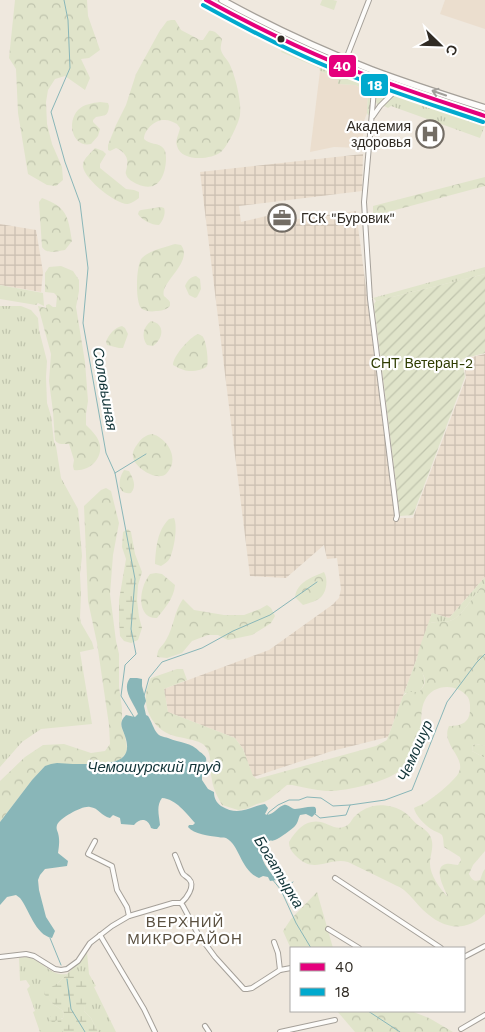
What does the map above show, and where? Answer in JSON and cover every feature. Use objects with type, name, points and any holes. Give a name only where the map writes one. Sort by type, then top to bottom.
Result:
[{"type":"main road","points":[[206,0],[314,54],[371,77],[485,116]]},
{"type":"main road","points":[[222,0],[253,17],[346,59],[485,108]]},
{"type":"main road","points":[[314,54],[317,47]]},
{"type":"main road","points":[[371,77],[373,70]]},
{"type":"street","points":[[346,59],[368,0]]},
{"type":"street","points":[[371,77],[374,86],[364,202],[370,299],[396,519]]},
{"type":"street","points":[[372,118],[380,106],[400,86]]},
{"type":"street","points":[[95,841],[88,854],[112,866],[117,890],[128,907],[129,916]]},
{"type":"street","points":[[0,957],[26,954],[34,956],[55,969],[68,969],[78,961],[90,943],[112,926],[129,916],[170,903],[180,903],[185,900],[190,892],[191,882],[182,873],[175,855]]},
{"type":"street","points":[[335,878],[439,947]]},
{"type":"street","points":[[180,903],[198,934],[215,957],[244,989],[248,990],[280,970],[290,968]]},
{"type":"street","points":[[328,929],[357,947]]},
{"type":"street","points":[[100,935],[144,1009],[155,1032]]},
{"type":"street","points":[[274,942],[278,953],[280,970]]},
{"type":"street","points":[[465,957],[485,946]]},
{"type":"street","points":[[461,1029],[485,1015]]},
{"type":"street","points":[[280,1032],[335,1020]]},
{"type":"street","points":[[206,1026],[209,1032]]},
{"type":"street","points":[[305,1026],[306,1032]]},
{"type":"shaded area","points":[[445,0],[485,0],[485,29],[440,14]]},
{"type":"shaded area","points":[[320,71],[338,79],[338,84],[355,85],[368,91],[362,148],[334,147],[310,152]]},
{"type":"shaded area","points":[[363,154],[362,191],[239,206],[241,222],[283,212],[284,221],[356,211],[396,519],[413,518],[466,378],[464,359],[485,354],[485,577],[449,618],[432,613],[388,737],[332,751],[253,777],[243,749],[235,738],[168,712],[164,689],[269,650],[332,605],[339,598],[341,589],[337,558],[327,559],[324,545],[286,578],[250,576],[200,172]]},
{"type":"shaded area","points":[[0,224],[36,230],[43,272],[41,292],[0,285]]},
{"type":"green space","points":[[15,0],[87,0],[88,16],[100,50],[89,58],[81,59],[90,78],[85,90],[65,76],[55,79],[48,90],[46,102],[47,124],[52,144],[62,167],[63,180],[56,186],[47,185],[28,174],[18,113],[16,69],[9,58]]},
{"type":"green space","points":[[322,0],[337,1],[334,10],[320,5]]},
{"type":"green space","points":[[175,20],[181,30],[200,40],[203,40],[209,31],[213,31],[222,39],[222,52],[234,74],[238,89],[240,115],[235,129],[221,152],[204,158],[190,157],[180,151],[176,142],[180,128],[177,124],[165,120],[154,123],[146,132],[144,139],[162,147],[166,156],[162,178],[150,187],[130,180],[126,172],[127,158],[124,153],[116,148],[108,150],[108,145],[126,105],[136,74],[159,32],[167,21]]},
{"type":"green space","points":[[280,45],[370,79],[373,86],[371,114],[368,115],[367,113],[368,91],[355,85],[338,84],[338,79],[320,71],[319,68],[281,52]]},
{"type":"green space","points":[[375,81],[395,88],[378,105],[375,99]]},
{"type":"green space","points":[[399,90],[485,121],[480,138],[391,106],[388,108],[384,106],[394,93]]},
{"type":"green space","points":[[100,102],[108,103],[109,110],[104,116],[96,117],[93,120],[100,129],[98,136],[91,144],[80,142],[73,133],[72,121],[74,115],[83,106]]},
{"type":"green space","points":[[95,148],[106,154],[100,164],[100,168],[126,189],[139,192],[139,198],[128,204],[122,203],[108,195],[93,182],[87,175],[83,164]]},
{"type":"green space","points":[[485,177],[485,186],[373,216],[373,206]]},
{"type":"green space","points":[[42,198],[57,205],[65,213],[72,241],[65,250],[49,252],[42,247],[39,202]]},
{"type":"green space","points":[[164,208],[165,212],[159,225],[147,222],[138,214],[141,210]]},
{"type":"green space","points":[[175,244],[181,245],[184,252],[180,265],[164,291],[164,296],[170,302],[170,306],[160,311],[144,310],[139,304],[137,291],[137,275],[140,262],[148,253]]},
{"type":"green space","points":[[61,266],[73,271],[79,280],[76,307],[85,362],[88,401],[86,425],[97,437],[100,446],[99,456],[93,464],[79,470],[74,470],[74,460],[69,444],[59,443],[55,440],[49,381],[51,354],[38,306],[46,308],[46,305],[49,304],[56,307],[57,296],[54,293],[45,292],[45,273],[49,267]]},
{"type":"green space","points":[[485,267],[485,274],[376,301],[373,298]]},
{"type":"green space","name":"СНТ Ветеран-2","points":[[485,274],[485,353],[462,359],[465,377],[413,515],[400,516],[374,304],[376,301]]},
{"type":"green space","points":[[196,276],[200,279],[201,289],[195,298],[189,295],[185,286],[192,277]]},
{"type":"green space","points":[[0,285],[43,293],[44,306],[38,303],[36,305],[0,299]]},
{"type":"green space","points":[[0,306],[21,306],[31,310],[38,318],[47,361],[47,403],[51,416],[61,478],[78,509],[82,556],[80,618],[94,649],[80,652],[92,724],[41,729],[22,742],[0,767]]},
{"type":"green space","points":[[151,321],[161,328],[161,336],[153,346],[147,345],[144,335],[146,326]]},
{"type":"green space","points":[[122,326],[128,334],[123,348],[107,345],[106,342],[110,334]]},
{"type":"green space","points":[[198,334],[205,341],[207,366],[199,370],[189,371],[173,365],[182,347]]},
{"type":"green space","points":[[152,434],[161,438],[168,445],[172,454],[172,464],[166,474],[162,476],[152,475],[141,469],[133,456],[134,449],[140,441]]},
{"type":"green space","points":[[124,470],[129,471],[133,479],[134,488],[131,493],[123,492],[120,486],[120,478]]},
{"type":"green space","points":[[106,488],[111,491],[119,523],[113,555],[110,594],[119,654],[121,724],[125,736],[126,753],[120,760],[106,764],[45,766],[0,822],[0,781],[25,757],[43,745],[64,744],[91,753],[105,751],[110,744],[97,643],[88,601],[84,506],[101,490]]},
{"type":"green space","points":[[174,518],[176,527],[175,538],[170,558],[161,566],[155,564],[157,546],[162,529],[169,519]]},
{"type":"green space","points":[[128,529],[131,532],[135,554],[142,572],[138,585],[137,600],[142,628],[138,640],[131,643],[124,641],[120,636],[119,620],[119,600],[126,559],[122,547],[123,532]]},
{"type":"green space","points":[[324,572],[326,588],[324,594],[313,602],[303,605],[295,597],[299,587],[306,581]]},
{"type":"green space","points":[[150,574],[162,574],[175,585],[171,599],[157,618],[147,615],[141,603],[143,586]]},
{"type":"green space","points":[[485,577],[485,584],[483,584],[456,618],[428,624],[432,613],[449,618]]},
{"type":"green space","points":[[483,584],[485,584],[485,746],[473,745],[472,751],[485,758],[485,851],[473,865],[469,874],[473,880],[480,880],[485,869],[485,914],[469,924],[453,926],[438,921],[423,910],[402,889],[348,862],[341,861],[315,865],[303,862],[292,851],[289,842],[301,827],[311,822],[322,822],[336,828],[341,828],[347,826],[356,815],[369,807],[390,806],[406,813],[426,830],[430,836],[432,841],[431,871],[438,885],[448,897],[442,884],[440,869],[446,864],[458,865],[461,860],[460,857],[444,847],[442,835],[423,822],[416,814],[414,808],[435,796],[458,774],[460,762],[448,739],[447,733],[449,726],[462,724],[469,716],[470,705],[468,697],[462,692],[450,687],[444,687],[438,688],[428,695],[422,707],[420,731],[413,752],[404,766],[393,775],[364,786],[334,791],[322,791],[287,785],[270,799],[246,809],[238,810],[222,805],[215,790],[211,776],[210,758],[205,746],[163,731],[148,712],[146,693],[151,678],[177,669],[183,669],[187,680],[164,689],[168,712],[235,738],[243,749],[253,776],[257,779],[376,746],[387,740],[403,696],[408,692],[419,692],[423,687],[425,678],[417,664],[417,659],[428,624],[456,618]]},
{"type":"green space","points":[[183,599],[194,610],[224,615],[244,615],[267,605],[275,616],[271,623],[252,635],[228,640],[218,635],[208,635],[192,641],[182,653],[167,658],[157,657],[159,649],[169,635]]},
{"type":"green space","points":[[417,658],[424,679],[423,687],[419,692],[405,693],[403,696]]},
{"type":"green space","points":[[473,745],[485,746],[485,758],[472,751]]},
{"type":"green space","points":[[317,892],[333,947],[290,947],[283,931],[291,919]]},
{"type":"green space","points":[[87,952],[89,974],[116,1032],[98,1032],[91,1018],[84,1011],[86,996],[74,969],[72,969]]},
{"type":"green space","points":[[26,957],[56,973],[67,974],[44,993],[64,1014],[63,1018],[57,1017],[56,1020],[59,1021],[63,1032],[40,1032],[27,989],[30,986],[26,980],[20,981],[19,958]]},
{"type":"green space","points":[[72,969],[77,970],[88,985],[86,996],[88,1002],[84,1011],[91,1018],[98,1032],[63,1032],[57,1020],[53,1023],[50,1020],[53,1014],[62,1019],[64,1014],[44,994],[45,991],[58,983]]},
{"type":"green space","points":[[338,1012],[414,1012],[429,1018],[453,1032],[355,1032]]},
{"type":"water","name":"Чемошурский пруд","points":[[130,678],[142,679],[146,701],[144,706],[146,715],[158,734],[193,746],[206,757],[206,766],[202,780],[208,789],[214,792],[216,800],[221,806],[238,811],[265,804],[268,808],[265,814],[267,815],[284,805],[295,809],[315,807],[316,813],[312,817],[306,814],[300,815],[297,824],[280,837],[269,841],[263,846],[263,861],[277,880],[270,881],[268,877],[263,876],[259,878],[248,869],[231,841],[226,838],[202,834],[188,827],[195,823],[180,807],[167,799],[162,798],[159,804],[160,825],[157,829],[151,828],[148,822],[144,820],[134,825],[121,824],[120,818],[113,815],[110,818],[107,817],[93,808],[87,807],[77,810],[62,819],[57,825],[59,836],[58,853],[68,861],[67,866],[45,869],[38,880],[46,917],[55,931],[52,938],[41,932],[20,898],[16,895],[7,897],[0,905],[0,822],[45,766],[57,763],[103,763],[123,757],[127,745],[121,725],[122,720],[126,715],[135,717],[138,714],[128,692],[127,687]]},
{"type":"waterway","name":"Соловьиная","points":[[64,0],[68,20],[70,68],[51,112],[65,162],[80,203],[88,268],[83,323],[106,453],[115,473],[135,579],[131,629],[136,654],[125,665],[121,696],[134,717]]},
{"type":"waterway","points":[[115,473],[146,454]]},
{"type":"waterway","points":[[144,696],[149,678],[162,662],[202,648],[233,631],[270,615],[317,582]]},
{"type":"waterway","name":"Чемошур","points":[[315,814],[320,818],[346,815],[350,805],[385,800],[412,790],[447,702],[485,654]]},
{"type":"waterway","points":[[267,815],[278,805],[289,800],[299,800],[307,797],[321,798],[333,806],[350,805]]},
{"type":"waterway","name":"Богатырка","points":[[272,879],[281,890],[296,923],[310,947]]},
{"type":"waterway","points":[[281,890],[293,882]]},
{"type":"waterway","points":[[50,938],[61,965]]},
{"type":"waterway","points":[[67,979],[71,1009],[85,1032]]},
{"type":"waterway","name":"Богатырка","points":[[370,1012],[400,1032]]},
{"type":"transit line","name":"40","points":[[206,0],[269,33],[352,70],[485,116]]},
{"type":"transit line","name":"18","points":[[203,5],[267,39],[316,62],[389,90],[483,122]]},
{"type":"place","name":"Академия здоровья","points":[[430,134]]},
{"type":"place","name":"ГСК \"Буровик\"","points":[[282,218]]},
{"type":"district","name":"ВЕРХНИЙ МИКРОРАЙОН","points":[[185,930]]}]
